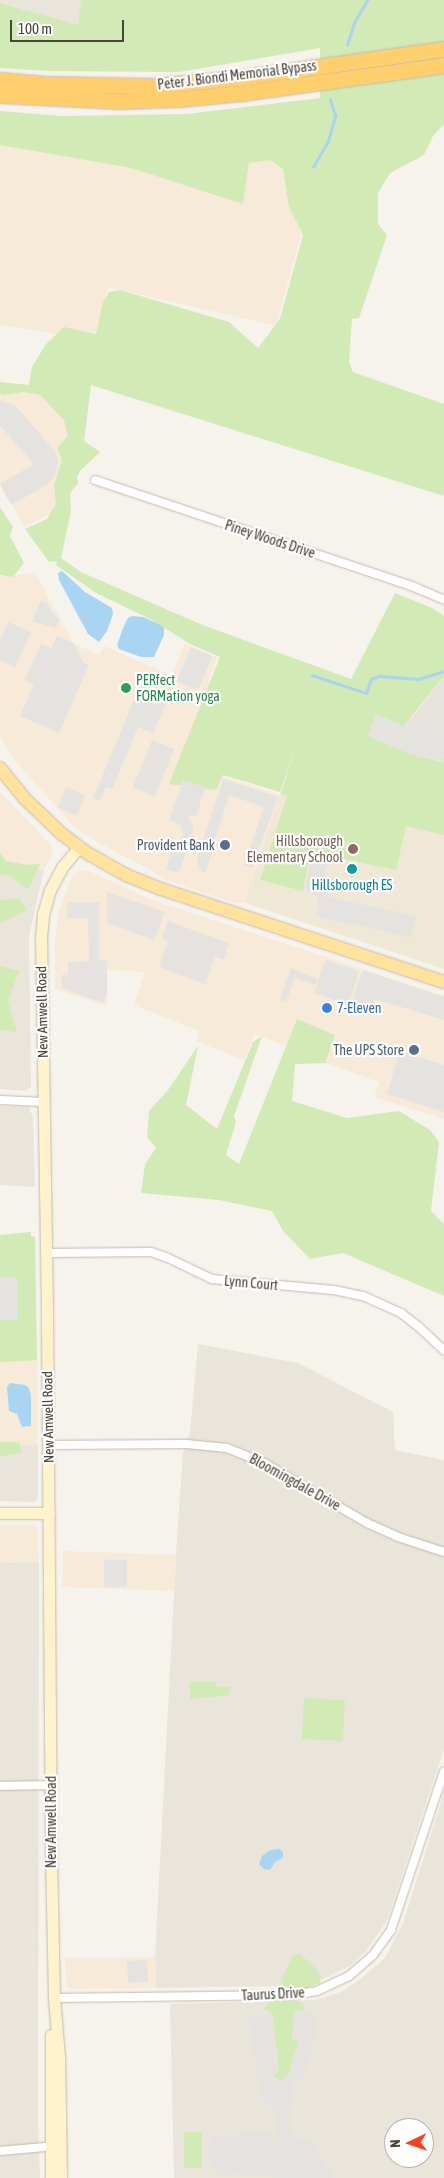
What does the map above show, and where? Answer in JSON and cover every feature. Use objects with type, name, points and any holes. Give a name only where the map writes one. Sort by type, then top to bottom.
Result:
[{"type":"highway","name":"Peter J. Biondi Memorial Bypass","points":[[0,80],[46,84],[154,86],[239,78],[442,49]]},
{"type":"highway","name":"Peter J. Biondi Memorial Bypass","points":[[0,95],[119,101],[180,99],[242,93],[444,65]]},
{"type":"main road","points":[[0,768],[24,798],[79,846],[126,875],[444,982]]},
{"type":"street","name":"Piney Woods Drive","points":[[95,480],[414,587],[444,600]]},
{"type":"street","name":"New Amwell Road","points":[[51,2178],[56,2146],[59,2057],[54,1998],[42,923],[50,890],[63,866],[79,846]]},
{"type":"street","points":[[0,1100],[44,1102]]},
{"type":"street","name":"Lynn Court","points":[[46,1254],[151,1252],[212,1279],[334,1290],[363,1296],[400,1313],[444,1350]]},
{"type":"street","name":"Bloomingdale Drive","points":[[48,1445],[187,1444],[227,1448],[264,1463],[375,1527],[444,1552]]},
{"type":"street","points":[[0,1513],[49,1513]]},
{"type":"street","name":"Taurus Drive","points":[[54,1998],[292,1995],[317,1991],[349,1976],[373,1955],[391,1930],[444,1772]]},
{"type":"street","points":[[0,1786],[51,1785]]},
{"type":"street","name":"New Amwell Road","points":[[56,2146],[61,2178]]},
{"type":"street","points":[[0,2151],[56,2146]]},
{"type":"shaded area","points":[[0,0],[82,0],[78,26],[0,3]]},
{"type":"shaded area","points":[[0,145],[131,168],[243,203],[249,163],[286,157],[301,235],[276,326],[108,287],[96,332],[62,335],[0,325]]},
{"type":"shaded area","points":[[0,387],[43,393],[75,432],[56,511],[24,527],[0,481]]},
{"type":"shaded area","points":[[0,400],[16,406],[56,453],[58,463],[54,478],[47,485],[11,505],[0,484],[34,464],[0,426]]},
{"type":"shaded area","points":[[35,573],[74,644],[100,655],[104,646],[172,676],[184,644],[217,657],[180,773],[220,776],[280,795],[245,903],[236,903],[163,879],[97,842],[72,825],[13,758],[0,737],[0,577]]},
{"type":"shaded area","points":[[41,601],[47,603],[54,615],[60,618],[56,628],[32,621]]},
{"type":"shaded area","points":[[8,622],[31,632],[15,667],[0,660],[0,640]]},
{"type":"shaded area","points":[[57,636],[75,644],[83,662],[89,665],[59,733],[20,716],[34,685],[25,680],[41,644],[51,648]]},
{"type":"shaded area","points":[[191,647],[212,656],[198,690],[177,681]]},
{"type":"shaded area","points":[[444,677],[444,754],[442,761],[409,754],[368,736],[376,714],[405,726]]},
{"type":"shaded area","points":[[142,681],[170,693],[153,733],[138,727],[112,789],[106,787],[100,801],[93,798]]},
{"type":"shaded area","name":"Hillsborough Elementary School","points":[[312,694],[376,714],[369,736],[410,754],[442,761],[444,754],[444,969],[245,903]]},
{"type":"shaded area","points":[[376,715],[406,728],[435,735],[433,744],[444,746],[441,760],[410,753],[369,736]]},
{"type":"shaded area","points":[[152,740],[174,749],[155,796],[133,787]]},
{"type":"shaded area","points":[[223,779],[278,797],[252,868],[244,865],[264,807],[229,795],[205,874],[200,870],[197,859]]},
{"type":"shaded area","points":[[183,780],[205,787],[196,817],[190,815],[188,818],[194,827],[179,873],[166,869],[172,848],[178,849],[183,835],[180,824],[169,821]]},
{"type":"shaded area","points":[[66,787],[85,795],[77,815],[57,807]]},
{"type":"shaded area","points":[[0,792],[51,845],[52,854],[44,870],[5,864],[0,856]]},
{"type":"shaded area","points":[[0,856],[5,864],[44,870],[29,936],[31,1087],[25,1091],[0,1089]]},
{"type":"shaded area","points":[[310,861],[326,864],[323,885],[330,897],[416,917],[410,937],[316,916],[319,906],[317,898],[312,893],[305,891]]},
{"type":"shaded area","points":[[87,870],[150,899],[444,996],[444,1119],[374,1097],[379,1082],[325,1063],[336,1034],[286,1046],[255,1034],[244,1060],[196,1041],[199,1031],[134,1005],[145,972],[107,970],[107,1006],[55,989],[55,943],[59,910],[72,877],[79,871]]},
{"type":"shaded area","points":[[107,892],[165,912],[154,940],[107,923]]},
{"type":"shaded area","points":[[67,902],[99,902],[99,960],[107,960],[107,992],[103,1003],[62,988],[61,975],[68,975],[68,962],[89,961],[88,918],[67,918]]},
{"type":"shaded area","points":[[168,921],[229,943],[223,960],[215,957],[205,984],[159,967],[168,941],[162,938]]},
{"type":"shaded area","points":[[325,960],[359,971],[348,1004],[314,993]]},
{"type":"shaded area","points":[[291,968],[318,979],[316,985],[295,978],[286,1002],[280,999]]},
{"type":"shaded area","points":[[363,970],[444,997],[444,1020],[375,999],[369,1015],[349,1008]]},
{"type":"shaded area","points":[[400,1051],[444,1065],[444,1112],[387,1094]]},
{"type":"shaded area","points":[[0,1106],[29,1107],[33,1118],[35,1187],[0,1185]]},
{"type":"shaded area","points":[[0,1277],[17,1277],[17,1320],[0,1320]]},
{"type":"shaded area","points":[[198,1344],[298,1363],[393,1412],[395,1450],[444,1460],[444,1749],[387,1921],[365,1952],[350,1966],[314,1983],[297,1986],[156,1988],[155,1957],[177,1536],[183,1454],[190,1432]]},
{"type":"shaded area","points":[[0,1360],[37,1360],[37,1445],[0,1445]]},
{"type":"shaded area","points":[[38,1444],[38,1497],[35,1502],[0,1501],[0,1445]]},
{"type":"shaded area","points":[[0,1525],[33,1525],[37,1528],[39,1562],[0,1563]]},
{"type":"shaded area","points":[[63,1551],[176,1555],[175,1591],[62,1587]]},
{"type":"shaded area","points":[[104,1560],[127,1560],[127,1587],[104,1587]]},
{"type":"shaded area","points":[[39,1562],[38,2117],[40,2178],[0,2178],[0,1563]]},
{"type":"shaded area","points":[[444,1793],[444,2178],[174,2178],[170,2004],[315,2000],[338,1993],[358,1981],[385,1958],[403,1923]]},
{"type":"shaded area","points":[[155,1957],[156,1988],[70,1989],[66,1985],[65,1958]]},
{"type":"shaded area","points":[[147,1960],[148,1982],[128,1983],[127,1961]]},
{"type":"shaded area","points":[[295,2013],[317,2013],[313,2046],[302,2081],[295,2080],[290,2107],[290,2131],[293,2136],[304,2141],[311,2139],[334,2178],[272,2178],[272,2176],[279,2175],[274,2167],[268,2177],[243,2176],[240,2170],[231,2171],[227,2178],[213,2169],[208,2160],[208,2148],[212,2140],[220,2132],[225,2138],[240,2137],[242,2131],[270,2133],[273,2140],[278,2137],[273,2105],[264,2105],[256,2071],[249,2015],[271,2014],[275,2059],[278,2071],[272,2074],[275,2080],[282,2081],[288,2076],[299,2040],[293,2038]]},
{"type":"green space","points":[[81,0],[444,0],[444,124],[433,136],[424,155],[390,173],[378,193],[378,224],[387,235],[359,318],[352,319],[349,362],[353,372],[444,404],[444,496],[91,385],[84,441],[100,452],[80,471],[77,477],[78,483],[70,493],[71,511],[61,558],[81,572],[200,624],[351,679],[395,593],[432,608],[444,616],[444,676],[404,726],[376,714],[368,736],[410,754],[442,762],[444,755],[444,835],[406,826],[396,870],[310,852],[303,891],[260,880],[287,796],[281,794],[297,743],[280,792],[223,775],[216,790],[169,784],[220,657],[190,644],[152,620],[96,593],[56,565],[57,561],[49,562],[25,529],[47,519],[56,504],[54,485],[62,460],[57,448],[68,436],[64,420],[40,395],[23,392],[3,395],[0,393],[0,382],[29,385],[32,367],[46,344],[64,327],[96,334],[103,302],[109,292],[120,290],[229,322],[258,348],[280,319],[303,235],[289,207],[283,169],[271,160],[249,163],[243,204],[131,168],[0,145],[0,111],[62,116],[187,114],[320,98],[320,48],[179,72],[49,71],[0,68],[0,3],[78,25]]},
{"type":"green space","points":[[0,507],[13,527],[10,536],[24,563],[13,577],[0,575]]},
{"type":"green space","points":[[0,852],[6,861],[28,865],[40,864],[28,890],[10,876],[0,874]]},
{"type":"green space","points":[[19,898],[27,910],[0,923],[0,900]]},
{"type":"green space","points":[[0,966],[19,971],[8,1001],[17,1032],[0,1030]]},
{"type":"green space","points":[[297,1019],[335,1035],[325,1063],[295,1064],[292,1101],[347,1118],[399,1111],[430,1130],[439,1142],[431,1211],[444,1224],[444,1296],[343,1253],[310,1259],[283,1231],[272,1211],[219,1200],[141,1193],[145,1164],[156,1148],[147,1137],[149,1111],[168,1090],[198,1046],[186,1105],[217,1129],[253,1042],[262,1036],[234,1116],[236,1122],[226,1155],[239,1164]]},
{"type":"green space","points":[[31,1232],[31,1236],[35,1237],[37,1360],[0,1362],[0,1235]]},
{"type":"green space","points":[[0,1442],[19,1442],[22,1452],[0,1457]]},
{"type":"green space","points":[[190,1682],[216,1682],[217,1687],[230,1687],[230,1695],[190,1699]]},
{"type":"green space","points":[[304,1698],[345,1700],[343,1741],[302,1739]]},
{"type":"green space","points":[[299,1953],[317,1970],[321,1977],[320,1983],[303,1989],[282,1987],[281,1981],[292,1957]]},
{"type":"green space","points":[[296,2000],[303,2004],[304,2008],[303,2010],[295,2011],[292,2039],[298,2042],[288,2075],[282,2080],[277,2079],[273,2075],[279,2071],[272,2013],[263,2009],[270,2001]]},
{"type":"green space","points":[[184,2132],[202,2132],[202,2168],[184,2168]]},
{"type":"water","points":[[62,571],[85,592],[112,608],[113,614],[107,631],[99,642],[88,634],[59,580],[58,573]]},
{"type":"water","points":[[132,616],[143,617],[164,628],[164,635],[154,657],[141,657],[119,649],[117,645],[124,626],[128,618]]},
{"type":"water","points":[[10,1383],[25,1385],[29,1388],[31,1396],[31,1426],[22,1427],[17,1414],[9,1411],[7,1387]]},
{"type":"water","points":[[279,1849],[283,1852],[283,1858],[275,1862],[270,1870],[264,1869],[259,1864],[262,1856],[270,1850]]},
{"type":"waterway","points":[[347,45],[355,21],[367,0]]},
{"type":"waterway","points":[[313,167],[328,141],[335,116],[330,100]]},
{"type":"waterway","points":[[312,675],[366,693],[371,679],[379,676],[419,679],[444,671]]},
{"type":"place","name":"PERfect FORMation yoga","points":[[126,688]]},
{"type":"place","name":"Provident Bank","points":[[225,845]]},
{"type":"place","name":"Hillsborough Elementary School","points":[[353,849]]},
{"type":"place","name":"Hillsborough ES","points":[[352,869]]},
{"type":"place","name":"7-Eleven","points":[[327,1008]]},
{"type":"place","name":"The UPS Store","points":[[414,1050]]}]
